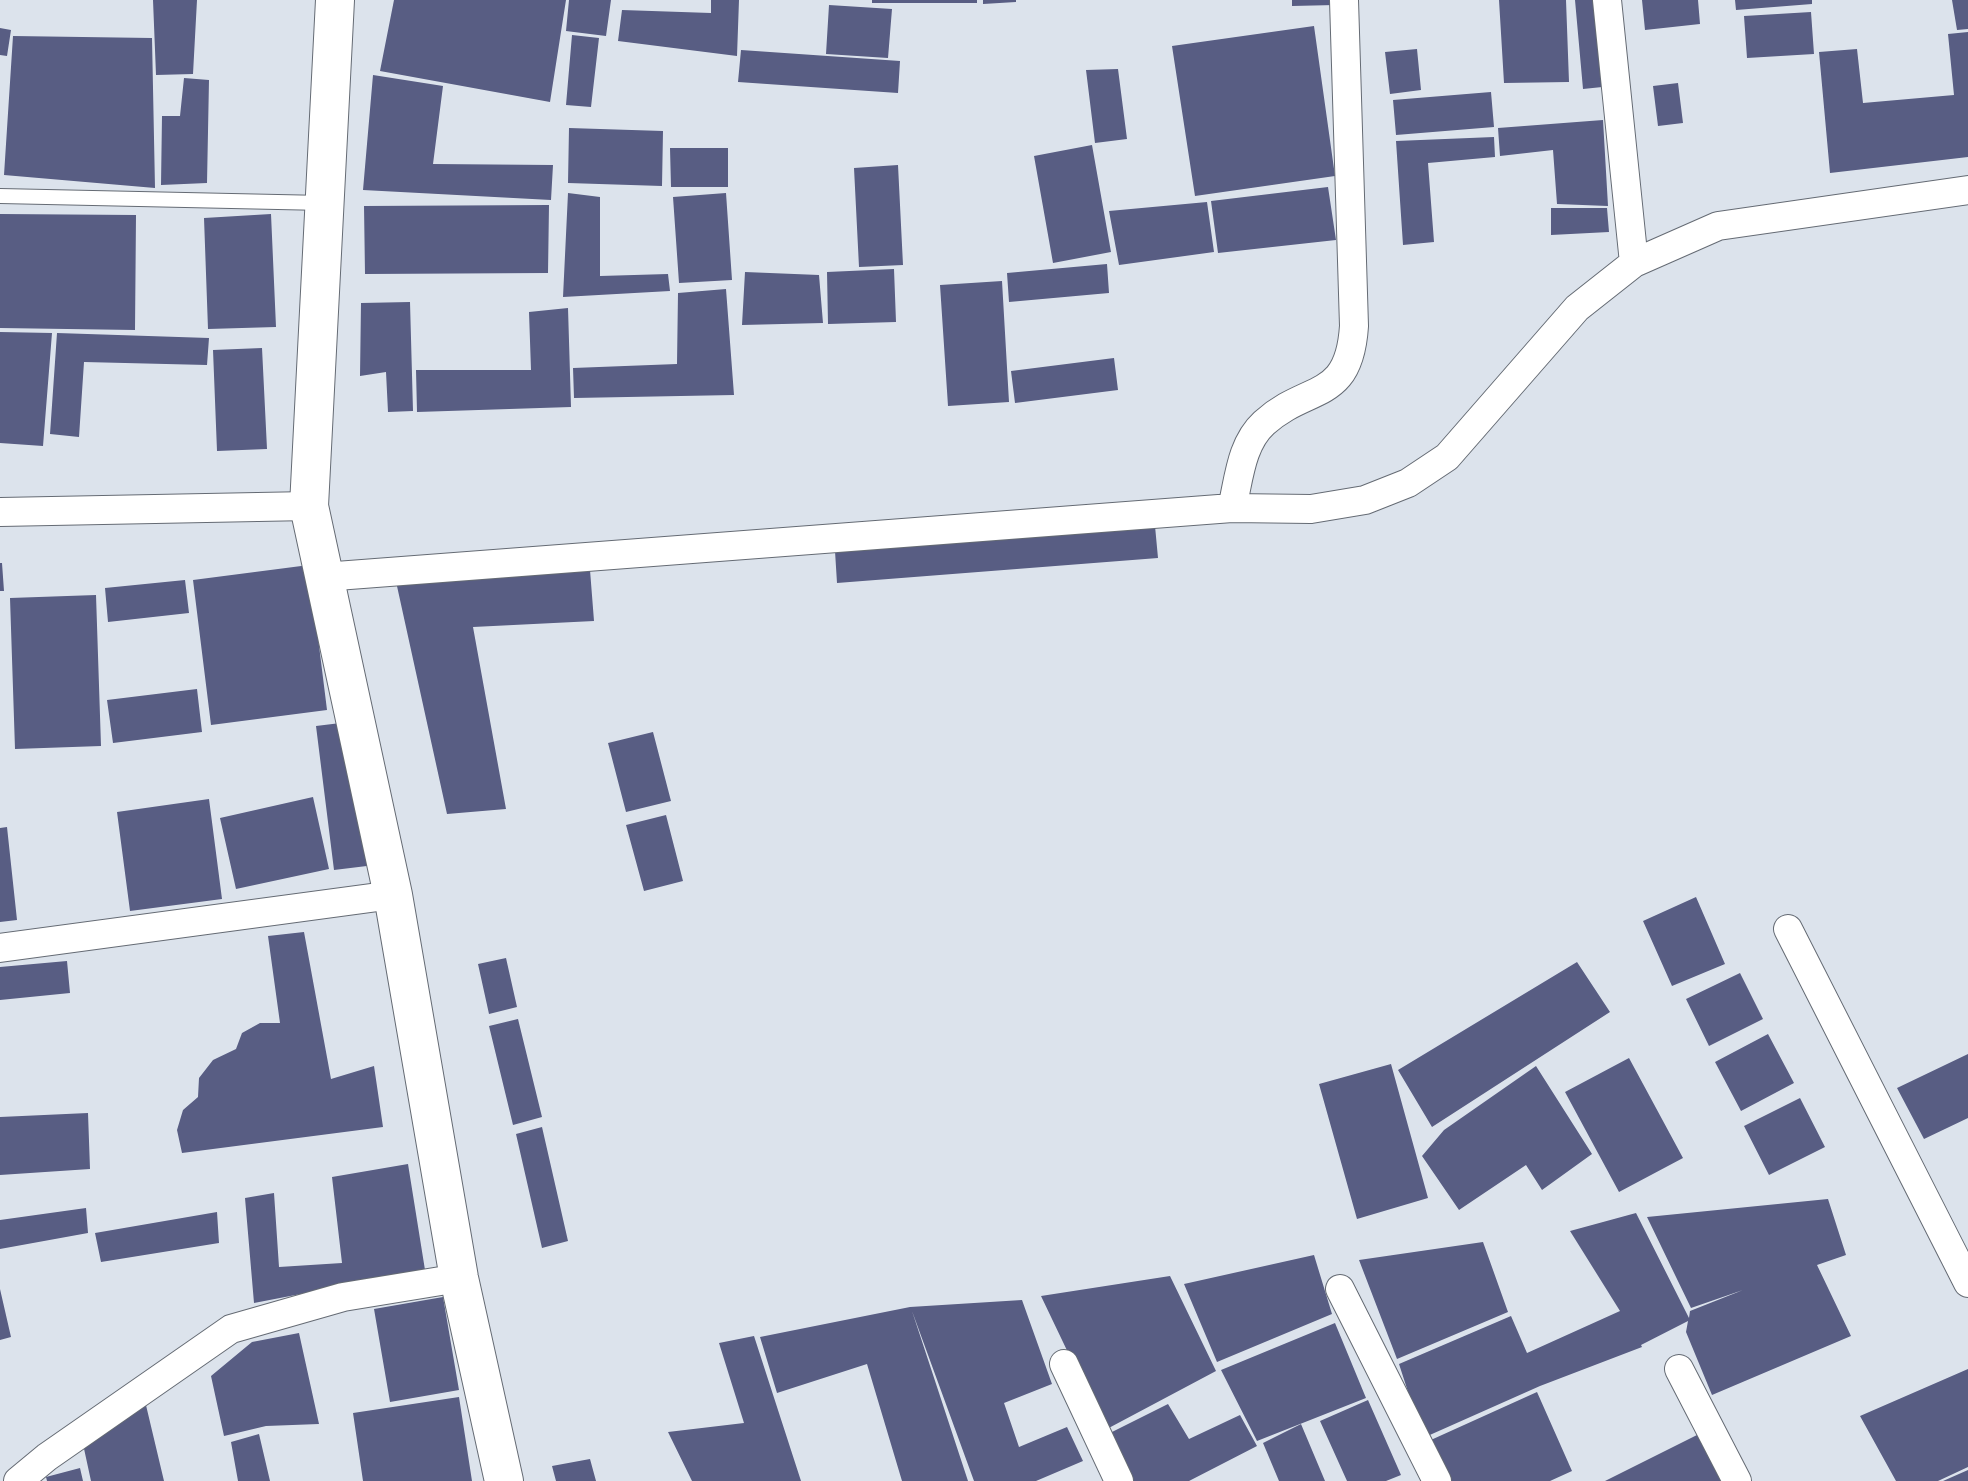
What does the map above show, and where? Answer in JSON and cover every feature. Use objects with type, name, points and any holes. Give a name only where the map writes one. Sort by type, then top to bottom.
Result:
[{"type":"street","points":[[335,0],[309,506],[393,895],[459,1278],[504,1481]]},
{"type":"street","points":[[1232,508],[1246,448],[1264,423],[1319,392],[1340,376],[1352,352],[1354,326],[1344,0]]},
{"type":"street","points":[[1607,0],[1634,263]]},
{"type":"street","points":[[323,577],[1232,508],[1311,509],[1365,500],[1408,483],[1447,457],[1577,308],[1634,263],[1718,226],[1968,190]]},
{"type":"street","points":[[0,512],[309,506]]},
{"type":"street","points":[[0,948],[393,895]]},
{"type":"street","points":[[1788,929],[1968,1283]]},
{"type":"street","points":[[18,1481],[47,1457],[231,1329],[343,1297],[459,1278]]},
{"type":"street","points":[[1340,1289],[1437,1481]]},
{"type":"street","points":[[1064,1364],[1119,1481]]},
{"type":"street","points":[[1679,1369],[1737,1481]]},
{"type":"lane","points":[[0,196],[325,203]]},
{"type":"building","points":[[153,0],[197,0],[193,74],[156,75]]},
{"type":"building","points":[[394,0],[566,0],[550,102],[380,71]]},
{"type":"building","points":[[569,0],[611,0],[606,36],[566,31]]},
{"type":"building","points":[[711,0],[739,0],[737,56],[618,41],[622,10],[711,13]]},
{"type":"building","points":[[872,0],[977,0],[977,3],[872,3]]},
{"type":"building","points":[[983,0],[1016,0],[1016,2],[983,4]]},
{"type":"building","points":[[1292,0],[1335,0],[1335,5],[1292,6]]},
{"type":"building","points":[[1499,0],[1566,0],[1569,82],[1504,83]]},
{"type":"building","points":[[1575,0],[1603,0],[1612,86],[1583,89]]},
{"type":"building","points":[[1642,0],[1698,0],[1700,24],[1645,30]]},
{"type":"building","points":[[1735,0],[1812,0],[1812,4],[1736,10]]},
{"type":"building","points":[[1952,0],[1968,0],[1968,29],[1957,30]]},
{"type":"building","points":[[829,5],[892,9],[888,58],[826,54]]},
{"type":"building","points":[[1811,12],[1814,54],[1747,58],[1744,16]]},
{"type":"building","points":[[1314,26],[1335,176],[1195,196],[1172,46]]},
{"type":"building","points":[[0,28],[11,30],[7,56],[0,55]]},
{"type":"building","points":[[1968,32],[1968,157],[1830,173],[1819,52],[1857,49],[1863,103],[1954,95],[1948,34]]},
{"type":"building","points":[[572,35],[599,38],[591,107],[566,105]]},
{"type":"building","points":[[13,36],[152,38],[155,188],[4,175]]},
{"type":"building","points":[[1417,49],[1421,90],[1390,94],[1385,52]]},
{"type":"building","points":[[741,50],[900,61],[898,93],[738,82]]},
{"type":"building","points":[[1118,69],[1127,139],[1095,143],[1086,70]]},
{"type":"building","points":[[373,75],[443,86],[433,164],[553,165],[551,200],[363,190]]},
{"type":"building","points":[[184,78],[209,80],[207,183],[161,185],[162,116],[180,116]]},
{"type":"building","points":[[1678,83],[1683,123],[1658,126],[1653,86]]},
{"type":"building","points":[[1491,92],[1494,127],[1396,135],[1393,100]]},
{"type":"building","points":[[1603,120],[1608,206],[1557,204],[1553,150],[1500,156],[1498,128]]},
{"type":"building","points":[[569,128],[663,131],[662,186],[568,183]]},
{"type":"building","points":[[1494,137],[1495,157],[1428,163],[1434,242],[1403,245],[1396,141]]},
{"type":"building","points":[[1092,145],[1111,252],[1053,263],[1034,156]]},
{"type":"building","points":[[670,148],[728,148],[728,187],[671,187]]},
{"type":"building","points":[[898,165],[903,265],[859,267],[854,168]]},
{"type":"building","points":[[1328,187],[1336,240],[1218,253],[1211,201]]},
{"type":"building","points":[[568,193],[600,197],[600,276],[668,274],[670,291],[563,297]]},
{"type":"building","points":[[726,193],[732,280],[679,283],[673,197]]},
{"type":"building","points":[[1207,202],[1214,252],[1119,265],[1109,211]]},
{"type":"building","points":[[549,205],[548,273],[365,274],[364,206]]},
{"type":"building","points":[[1551,208],[1607,208],[1609,232],[1551,235]]},
{"type":"building","points":[[0,214],[136,215],[135,330],[0,328]]},
{"type":"building","points":[[271,214],[276,327],[208,329],[204,218]]},
{"type":"building","points":[[1107,264],[1109,293],[1009,302],[1007,273]]},
{"type":"building","points":[[894,269],[896,322],[828,324],[827,272]]},
{"type":"building","points":[[745,272],[819,275],[823,323],[742,325]]},
{"type":"building","points":[[1002,281],[1009,402],[948,406],[940,285]]},
{"type":"building","points":[[726,289],[734,395],[574,398],[573,368],[677,364],[678,293]]},
{"type":"building","points":[[410,302],[413,411],[388,412],[386,372],[360,376],[361,303]]},
{"type":"building","points":[[568,308],[571,407],[417,412],[416,370],[531,370],[529,312]]},
{"type":"building","points":[[0,332],[52,333],[43,446],[0,443]]},
{"type":"building","points":[[57,333],[209,338],[207,365],[84,362],[79,437],[50,434]]},
{"type":"building","points":[[262,348],[267,449],[217,451],[213,350]]},
{"type":"building","points":[[1114,358],[1118,390],[1015,403],[1011,371]]},
{"type":"building","points":[[1155,526],[1158,558],[837,583],[835,551]]},
{"type":"building","points":[[2,563],[4,591],[0,591]]},
{"type":"building","points":[[309,565],[327,710],[211,725],[193,580]]},
{"type":"building","points":[[590,570],[594,621],[473,627],[506,809],[447,814],[395,577]]},
{"type":"building","points":[[185,580],[189,613],[108,622],[105,588]]},
{"type":"building","points":[[96,595],[101,746],[15,749],[10,598]]},
{"type":"building","points":[[197,689],[202,732],[113,743],[107,700]]},
{"type":"building","points":[[357,721],[375,865],[334,870],[316,726]]},
{"type":"building","points":[[653,732],[671,801],[626,812],[608,743]]},
{"type":"building","points":[[313,797],[329,869],[236,889],[220,818]]},
{"type":"building","points":[[209,799],[222,899],[130,911],[117,812]]},
{"type":"building","points":[[666,815],[683,881],[644,891],[626,825]]},
{"type":"building","points":[[7,827],[17,920],[0,922],[0,828]]},
{"type":"building","points":[[1696,897],[1725,964],[1672,986],[1643,921]]},
{"type":"building","points":[[304,932],[331,1079],[374,1066],[383,1127],[182,1153],[177,1130],[183,1110],[198,1097],[199,1078],[213,1060],[236,1049],[242,1033],[260,1023],[280,1023],[268,936]]},
{"type":"building","points":[[506,958],[517,1007],[489,1014],[478,964]]},
{"type":"building","points":[[67,961],[70,993],[0,1000],[0,967]]},
{"type":"building","points":[[1577,962],[1610,1012],[1432,1127],[1398,1070]]},
{"type":"building","points":[[1740,973],[1763,1019],[1709,1046],[1686,999]]},
{"type":"building","points":[[518,1019],[542,1117],[513,1125],[489,1026]]},
{"type":"building","points":[[1768,1034],[1794,1083],[1741,1111],[1715,1062]]},
{"type":"building","points":[[1968,1054],[1968,1118],[1924,1139],[1897,1088]]},
{"type":"building","points":[[1629,1058],[1683,1158],[1619,1192],[1565,1092]]},
{"type":"building","points":[[1391,1064],[1428,1198],[1357,1219],[1319,1084]]},
{"type":"building","points":[[1536,1066],[1592,1154],[1542,1190],[1526,1165],[1459,1210],[1422,1156],[1444,1130]]},
{"type":"building","points":[[1800,1098],[1825,1147],[1769,1175],[1744,1126]]},
{"type":"building","points":[[88,1113],[90,1169],[0,1175],[0,1117]]},
{"type":"building","points":[[542,1127],[568,1241],[542,1248],[516,1134]]},
{"type":"building","points":[[408,1164],[425,1270],[254,1303],[245,1198],[274,1193],[279,1267],[342,1263],[332,1177]]},
{"type":"building","points":[[1828,1199],[1846,1255],[1817,1265],[1851,1336],[1712,1395],[1686,1332],[1688,1321],[1641,1345],[1642,1347],[1540,1386],[1423,1438],[1399,1364],[1511,1316],[1527,1353],[1620,1311],[1570,1231],[1636,1213],[1689,1318],[1690,1311],[1743,1290],[1691,1308],[1647,1217]]},
{"type":"building","points":[[86,1208],[88,1233],[0,1249],[0,1220]]},
{"type":"building","points":[[217,1212],[219,1243],[101,1262],[95,1233]]},
{"type":"building","points":[[1483,1242],[1508,1312],[1397,1359],[1359,1260]]},
{"type":"building","points":[[1314,1255],[1332,1314],[1217,1362],[1184,1284]]},
{"type":"building","points":[[1170,1276],[1216,1371],[1105,1430],[1041,1296]]},
{"type":"building","points":[[0,1289],[11,1337],[0,1340]]},
{"type":"building","points":[[443,1297],[459,1390],[390,1402],[374,1309]]},
{"type":"building","points":[[1022,1300],[1052,1384],[1004,1403],[1019,1447],[1067,1427],[1083,1461],[1036,1481],[974,1481],[912,1311],[968,1481],[902,1481],[867,1364],[777,1393],[760,1337],[910,1307]]},
{"type":"building","points":[[1335,1323],[1366,1398],[1257,1441],[1221,1370]]},
{"type":"building","points":[[299,1333],[319,1424],[266,1426],[224,1436],[211,1376],[252,1342]]},
{"type":"building","points":[[754,1336],[801,1481],[692,1481],[668,1432],[744,1423],[719,1343]]},
{"type":"building","points":[[1968,1369],[1968,1467],[1938,1481],[1896,1481],[1860,1416]]},
{"type":"building","points":[[1537,1392],[1572,1471],[1550,1481],[1438,1481],[1422,1444]]},
{"type":"building","points":[[459,1397],[472,1481],[363,1481],[353,1413]]},
{"type":"building","points":[[1368,1400],[1401,1475],[1386,1481],[1347,1481],[1320,1421]]},
{"type":"building","points":[[145,1401],[164,1481],[91,1481],[83,1444]]},
{"type":"building","points":[[1168,1404],[1189,1439],[1240,1415],[1257,1446],[1189,1481],[1133,1481],[1110,1433]]},
{"type":"building","points":[[1301,1424],[1325,1481],[1279,1481],[1263,1443]]},
{"type":"building","points":[[1717,1425],[1728,1481],[1605,1481]]},
{"type":"building","points":[[259,1434],[270,1481],[238,1481],[231,1442]]},
{"type":"building","points":[[590,1459],[596,1481],[556,1481],[552,1466]]},
{"type":"building","points":[[80,1468],[83,1481],[47,1481],[46,1477]]},
{"type":"building","points":[[1968,1470],[1968,1481],[1943,1481]]}]
